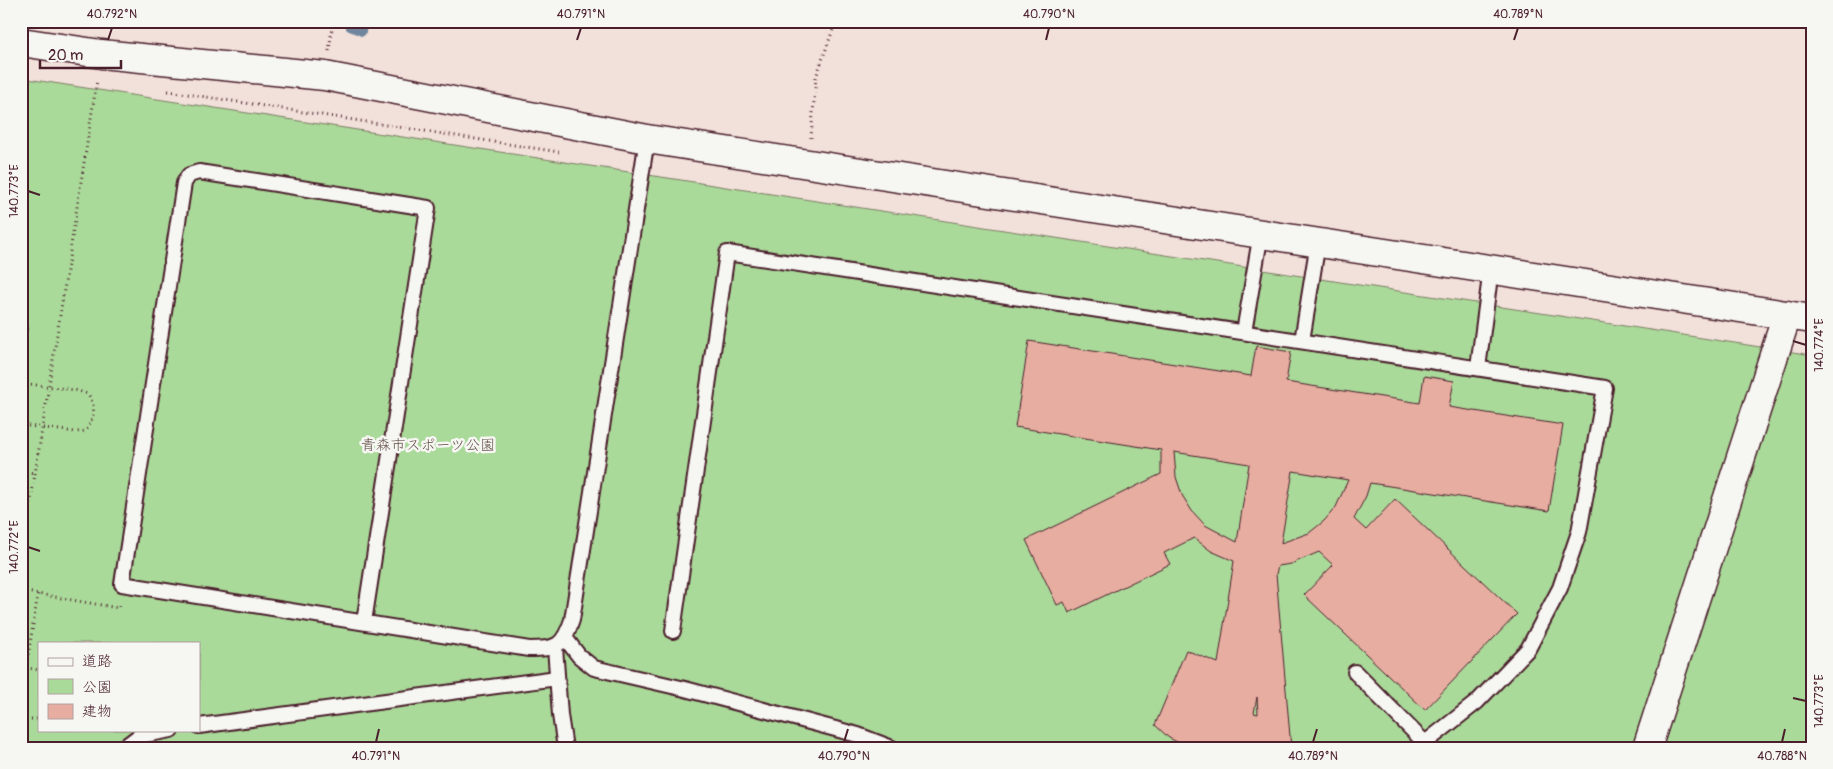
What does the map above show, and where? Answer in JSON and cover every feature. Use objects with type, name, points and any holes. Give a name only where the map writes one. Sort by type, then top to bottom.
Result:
[{"type":"street","points":[[21,42],[100,54],[325,76],[648,139],[1800,317],[1647,748]]},
{"type":"lane","points":[[565,748],[557,678],[560,643],[572,620],[648,139]]},
{"type":"lane","points":[[364,622],[428,208],[199,172],[189,175],[184,183],[122,584],[529,649],[560,643],[594,668],[685,689],[858,735],[892,748]]},
{"type":"lane","points":[[1244,332],[1261,233]]},
{"type":"lane","points":[[1302,341],[1318,242]]},
{"type":"lane","points":[[673,631],[727,253],[1605,388],[1579,532],[1560,588],[1528,649],[1477,702],[1425,743],[1355,672]]},
{"type":"lane","points":[[1478,368],[1491,269]]},
{"type":"lane","points":[[200,726],[557,678]]},
{"type":"lane","points":[[123,748],[139,736],[160,732]]},
{"type":"path","points":[[809,164],[816,77],[836,21]]},
{"type":"path","points":[[21,563],[97,79]]},
{"type":"path","points":[[21,383],[88,394],[95,404],[93,419],[86,431],[74,432],[21,425]]},
{"type":"path","points":[[21,471],[35,473]]},
{"type":"path","points":[[21,591],[118,608],[122,584]]},
{"type":"path","points":[[21,700],[38,594]]},
{"type":"path","points":[[21,667],[38,670]]},
{"type":"path","points":[[21,719],[38,719]]},
{"type":"green space","name":"青森市スポーツ公園","points":[[21,78],[1812,355],[1812,748],[21,748]]},
{"type":"building","points":[[21,324],[28,326],[25,339],[21,339]]},
{"type":"building","points":[[1029,341],[1251,376],[1256,346],[1291,352],[1286,382],[1420,403],[1424,376],[1454,381],[1449,407],[1563,425],[1549,511],[1370,483],[1366,496],[1354,519],[1366,530],[1395,499],[1517,614],[1425,710],[1304,595],[1333,565],[1319,552],[1291,564],[1278,566],[1276,574],[1291,748],[1190,748],[1169,738],[1155,725],[1186,650],[1218,663],[1234,561],[1211,551],[1194,538],[1164,553],[1170,564],[1069,613],[1064,602],[1057,605],[1026,540],[1161,474],[1161,450],[1015,427]],"holes":[[[1174,452],[1249,464],[1237,542],[1205,525],[1192,511],[1182,495],[1176,477]],[[1293,471],[1348,480],[1336,507],[1324,521],[1309,533],[1281,543]],[[1257,697],[1258,714],[1254,713]]]},
{"type":"waterway","points":[[303,21],[312,23]]},
{"type":"waterway","points":[[350,27],[362,32],[363,21]]}]
